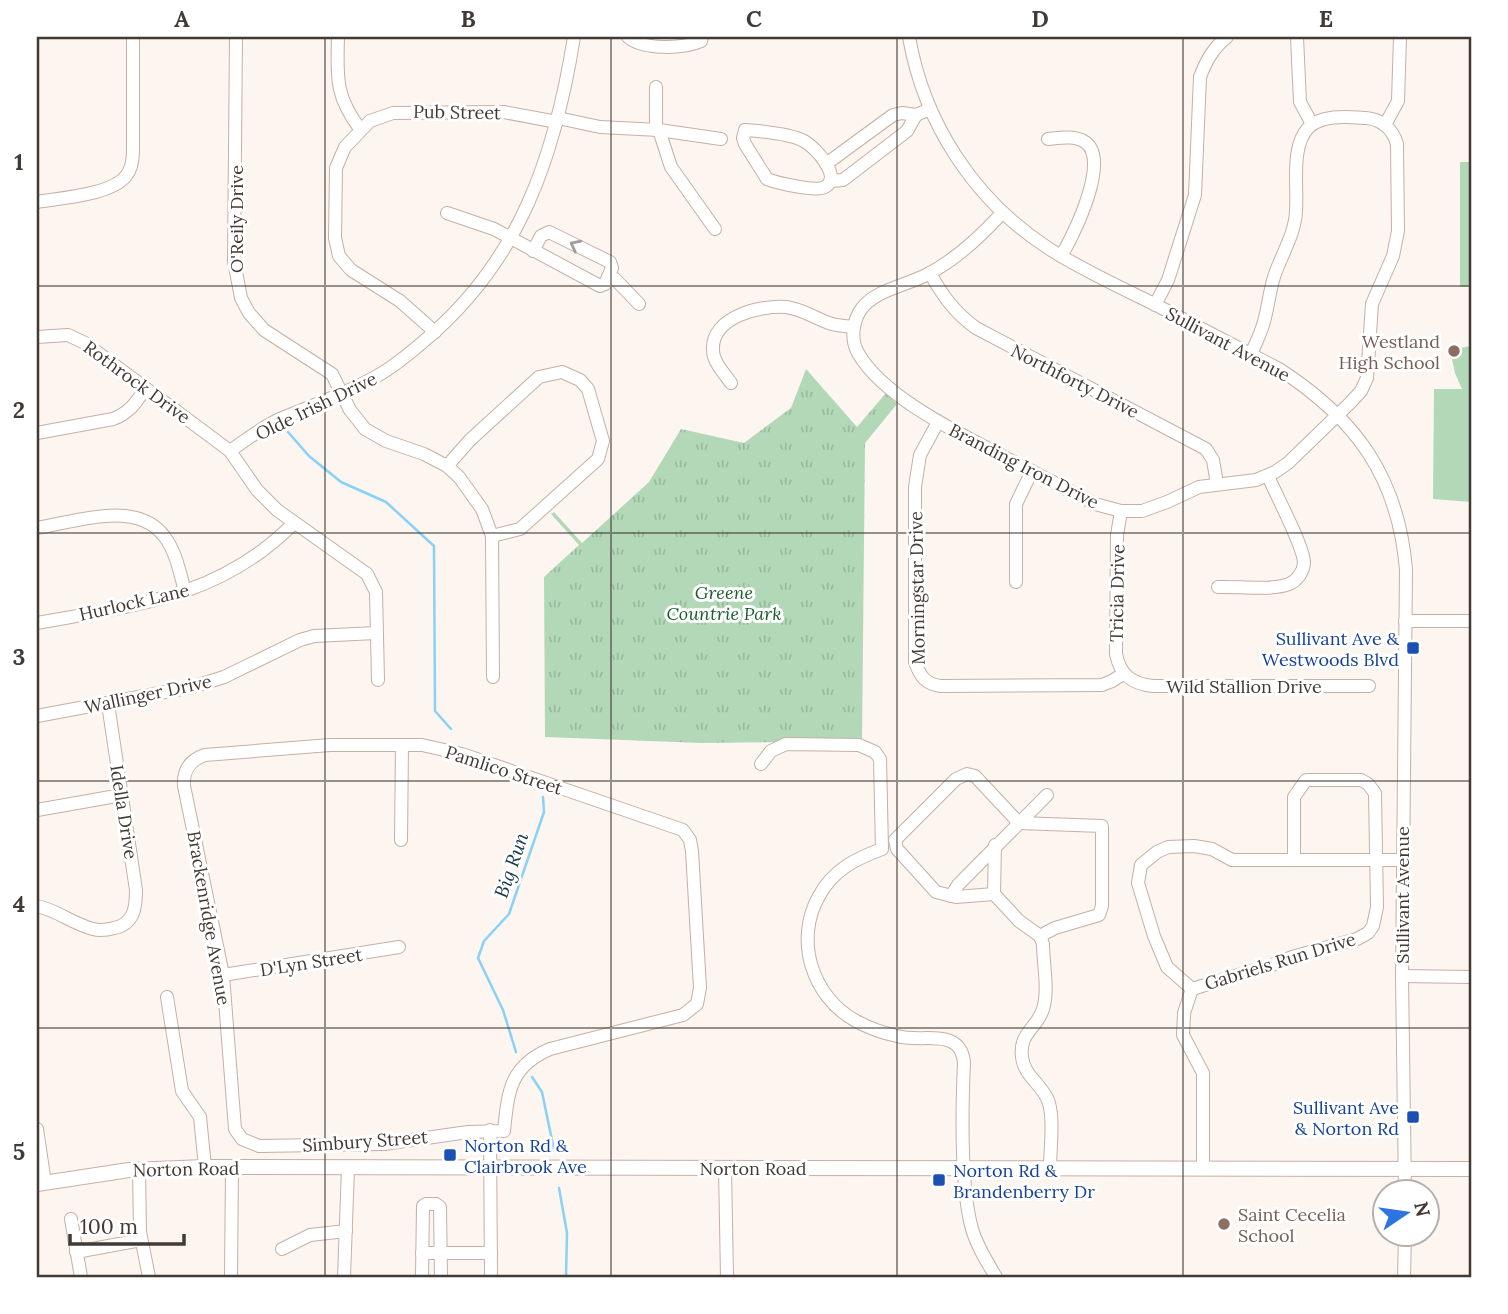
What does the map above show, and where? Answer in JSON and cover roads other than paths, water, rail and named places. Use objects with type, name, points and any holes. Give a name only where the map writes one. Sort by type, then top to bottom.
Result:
[{"type":"main road","name":"Norton Road","points":[[41,1184],[139,1169],[205,1167],[1471,1169]]},
{"type":"street","points":[[37,202],[105,189],[118,184],[125,177],[133,160],[133,37]]},
{"type":"street","name":"O'Reily Drive","points":[[236,37],[233,261],[241,298],[249,313],[264,330],[332,374],[350,410],[365,429],[386,441],[424,454],[447,466]]},
{"type":"street","points":[[338,37],[337,76],[341,98],[360,129],[345,147],[337,168],[335,238],[339,256],[351,270],[400,301],[435,332]]},
{"type":"street","name":"Olde Irish Drive","points":[[230,451],[279,420],[342,394],[401,361],[435,332],[486,278],[512,238],[548,155],[558,120],[574,37]]},
{"type":"street","points":[[628,37],[637,43],[689,47],[701,41],[702,37]]},
{"type":"street","name":"Sullivant Avenue","points":[[909,37],[930,109],[960,163],[1002,213],[1061,256],[1251,354],[1299,382],[1339,414],[1365,448],[1390,496],[1404,550],[1402,976],[1405,1178]]},
{"type":"street","points":[[1156,305],[1168,280],[1195,195],[1200,77],[1214,48],[1227,37]]},
{"type":"street","points":[[1297,37],[1300,102],[1312,124]]},
{"type":"street","points":[[1251,354],[1263,326],[1274,277],[1291,238],[1296,214],[1299,149],[1303,135],[1312,124],[1331,118],[1364,118],[1385,125],[1398,101],[1400,37]]},
{"type":"street","points":[[656,87],[658,130],[671,167],[715,229]]},
{"type":"street","points":[[826,164],[893,115],[916,115],[930,109]]},
{"type":"street","name":"Pub Street","points":[[360,129],[381,117],[405,112],[504,112],[600,127],[658,130],[720,139]]},
{"type":"street","points":[[831,181],[826,164],[817,152],[801,139],[745,130],[744,144],[767,179],[820,189],[831,181],[843,180],[897,139],[907,131],[916,115]]},
{"type":"street","name":"Branding Iron Drive","points":[[854,327],[855,346],[868,366],[897,393],[938,422],[1096,504],[1121,511],[1152,508],[1189,490],[1268,476],[1288,463],[1339,414],[1361,391],[1367,378],[1372,304],[1396,243],[1398,157],[1395,138],[1385,125]]},
{"type":"street","points":[[1048,139],[1081,139],[1091,147],[1095,157],[1096,167],[1079,220],[1061,256]]},
{"type":"street","points":[[447,213],[494,229],[533,251],[600,286],[605,284],[612,268],[610,262],[553,233],[544,233],[533,251]]},
{"type":"street","points":[[731,383],[712,350],[715,334],[733,319],[748,312],[783,307],[806,312],[835,324],[854,327],[863,306],[873,298],[930,273],[964,250],[1002,213]]},
{"type":"street","name":"Northforty Drive","points":[[930,273],[944,298],[962,318],[976,328],[1206,449],[1213,460],[1217,484]]},
{"type":"street","points":[[608,277],[615,279],[639,304]]},
{"type":"street","name":"Rothrock Drive","points":[[37,337],[58,335],[76,338],[230,451],[257,489],[294,523],[367,574],[376,592],[379,680]]},
{"type":"street","points":[[492,536],[520,529],[598,459],[603,441],[600,423],[588,389],[575,377],[557,372],[538,377],[470,440],[447,466],[466,485],[482,509],[492,536],[494,677]]},
{"type":"street","points":[[37,433],[124,415],[145,389]]},
{"type":"street","name":"Morningstar Drive","points":[[938,422],[920,455],[915,487],[915,662],[919,674],[928,682],[941,686],[1102,685],[1124,674]]},
{"type":"street","points":[[1016,582],[1016,504],[1032,471]]},
{"type":"street","points":[[1218,587],[1283,585],[1296,580],[1303,569],[1300,549],[1268,476]]},
{"type":"street","name":"Tricia Drive","points":[[1121,511],[1117,535],[1116,654],[1124,674]]},
{"type":"street","points":[[37,528],[115,514],[136,516],[154,525],[166,538],[185,591]]},
{"type":"street","name":"Hurlock Lane","points":[[37,622],[142,603],[185,591],[231,572],[273,543],[294,523]]},
{"type":"street","points":[[1405,621],[1471,621]]},
{"type":"street","name":"Wallinger Drive","points":[[37,712],[108,704],[224,677],[300,640],[314,636],[376,634]]},
{"type":"street","name":"Wild Stallion Drive","points":[[1124,674],[1134,682],[1153,686],[1369,686]]},
{"type":"street","name":"Idella Drive","points":[[37,906],[94,930],[120,927],[131,919],[136,905],[108,704]]},
{"type":"street","points":[[761,764],[771,751],[786,744],[859,745],[874,752],[880,759],[882,849],[845,866],[822,890],[809,921],[810,964],[825,993],[855,1021],[900,1037],[943,1040],[958,1046],[964,1062],[965,1167],[972,1227],[985,1260],[996,1277]]},
{"type":"street","points":[[401,840],[402,745]]},
{"type":"street","name":"Pamlico Street","points":[[212,755],[309,746],[422,745],[462,754],[677,827],[687,834],[692,851],[700,988],[697,1004],[683,1015],[550,1049],[536,1055],[517,1074],[512,1084],[504,1131],[490,1130]]},
{"type":"street","name":"Brackenridge Avenue","points":[[212,755],[193,761],[186,770],[184,780],[223,975],[234,1116],[236,1129],[242,1139]]},
{"type":"street","points":[[995,894],[951,896],[936,892],[895,845],[898,836],[956,779],[967,774],[975,776],[1019,823],[1102,826],[1102,902],[1099,915],[1055,928],[1040,936]]},
{"type":"street","points":[[1375,860],[1375,793],[1368,784],[1349,779],[1306,780],[1297,789],[1293,810],[1294,858],[1375,860],[1402,860]]},
{"type":"street","points":[[951,896],[995,845],[1047,794]]},
{"type":"street","points":[[37,810],[122,795]]},
{"type":"street","points":[[995,845],[995,894],[1019,921],[1040,936],[1043,944],[1044,1002],[1038,1018],[1022,1039],[1022,1057],[1028,1075],[1048,1099],[1049,1168]]},
{"type":"street","name":"Gabriels Run Drive","points":[[1294,858],[1232,860],[1212,849],[1194,846],[1168,847],[1141,865],[1138,883],[1154,936],[1167,967],[1192,989],[1357,939],[1368,933],[1373,926],[1377,907],[1375,860]]},
{"type":"street","name":"D'Lyn Street","points":[[223,975],[399,947]]},
{"type":"street","points":[[1402,976],[1471,977]]},
{"type":"street","points":[[1192,989],[1184,1013],[1183,1035],[1203,1073],[1203,1168]]},
{"type":"street","points":[[167,997],[182,1091],[200,1117],[205,1167]]},
{"type":"street","points":[[37,1129],[41,1184]]},
{"type":"street","points":[[490,1130],[491,1277]]},
{"type":"street","name":"Simbury Street","points":[[242,1139],[259,1146],[384,1144],[490,1130]]},
{"type":"street","points":[[231,1277],[232,1168]]},
{"type":"street","points":[[344,1277],[348,1168]]},
{"type":"street","points":[[725,1168],[727,1277]]},
{"type":"street","points":[[139,1169],[141,1240],[149,1277]]},
{"type":"street","points":[[422,1277],[423,1206],[426,1204],[440,1207],[441,1277]]},
{"type":"street","points":[[71,1220],[81,1277]]},
{"type":"street","points":[[282,1249],[310,1234],[346,1231]]},
{"type":"street","points":[[76,1252],[141,1240]]},
{"type":"street","points":[[1404,1277],[1405,1248]]},
{"type":"street","points":[[422,1253],[491,1253]]},
{"type":"waterway","points":[[288,432],[309,456],[341,482],[386,502],[434,546],[435,711],[451,729]]},
{"type":"waterway","name":"Big Run","points":[[516,1052],[503,1010],[478,958],[484,941],[509,914],[544,812],[543,797]]},
{"type":"waterway","name":"Big Run","points":[[532,1077],[542,1092],[554,1150]]},
{"type":"waterway","name":"Big Run","points":[[559,1188],[567,1233],[566,1277]]},
{"type":"place","name":"Westland High School","points":[[1454,351]]},
{"type":"place","name":"Sullivant Ave & Westwoods Blvd","points":[[1413,648]]},
{"type":"place","name":"Sullivant Ave & Norton Rd","points":[[1413,1117]]},
{"type":"place","name":"Norton Rd & Clairbrook Ave","points":[[450,1155]]},
{"type":"place","name":"Norton Rd & Brandenberry Dr","points":[[939,1180]]},
{"type":"place","name":"Saint Cecelia School","points":[[1224,1224]]},
{"type":"park label","name":"Greene Countrie Park","points":[[724,602]]}]
